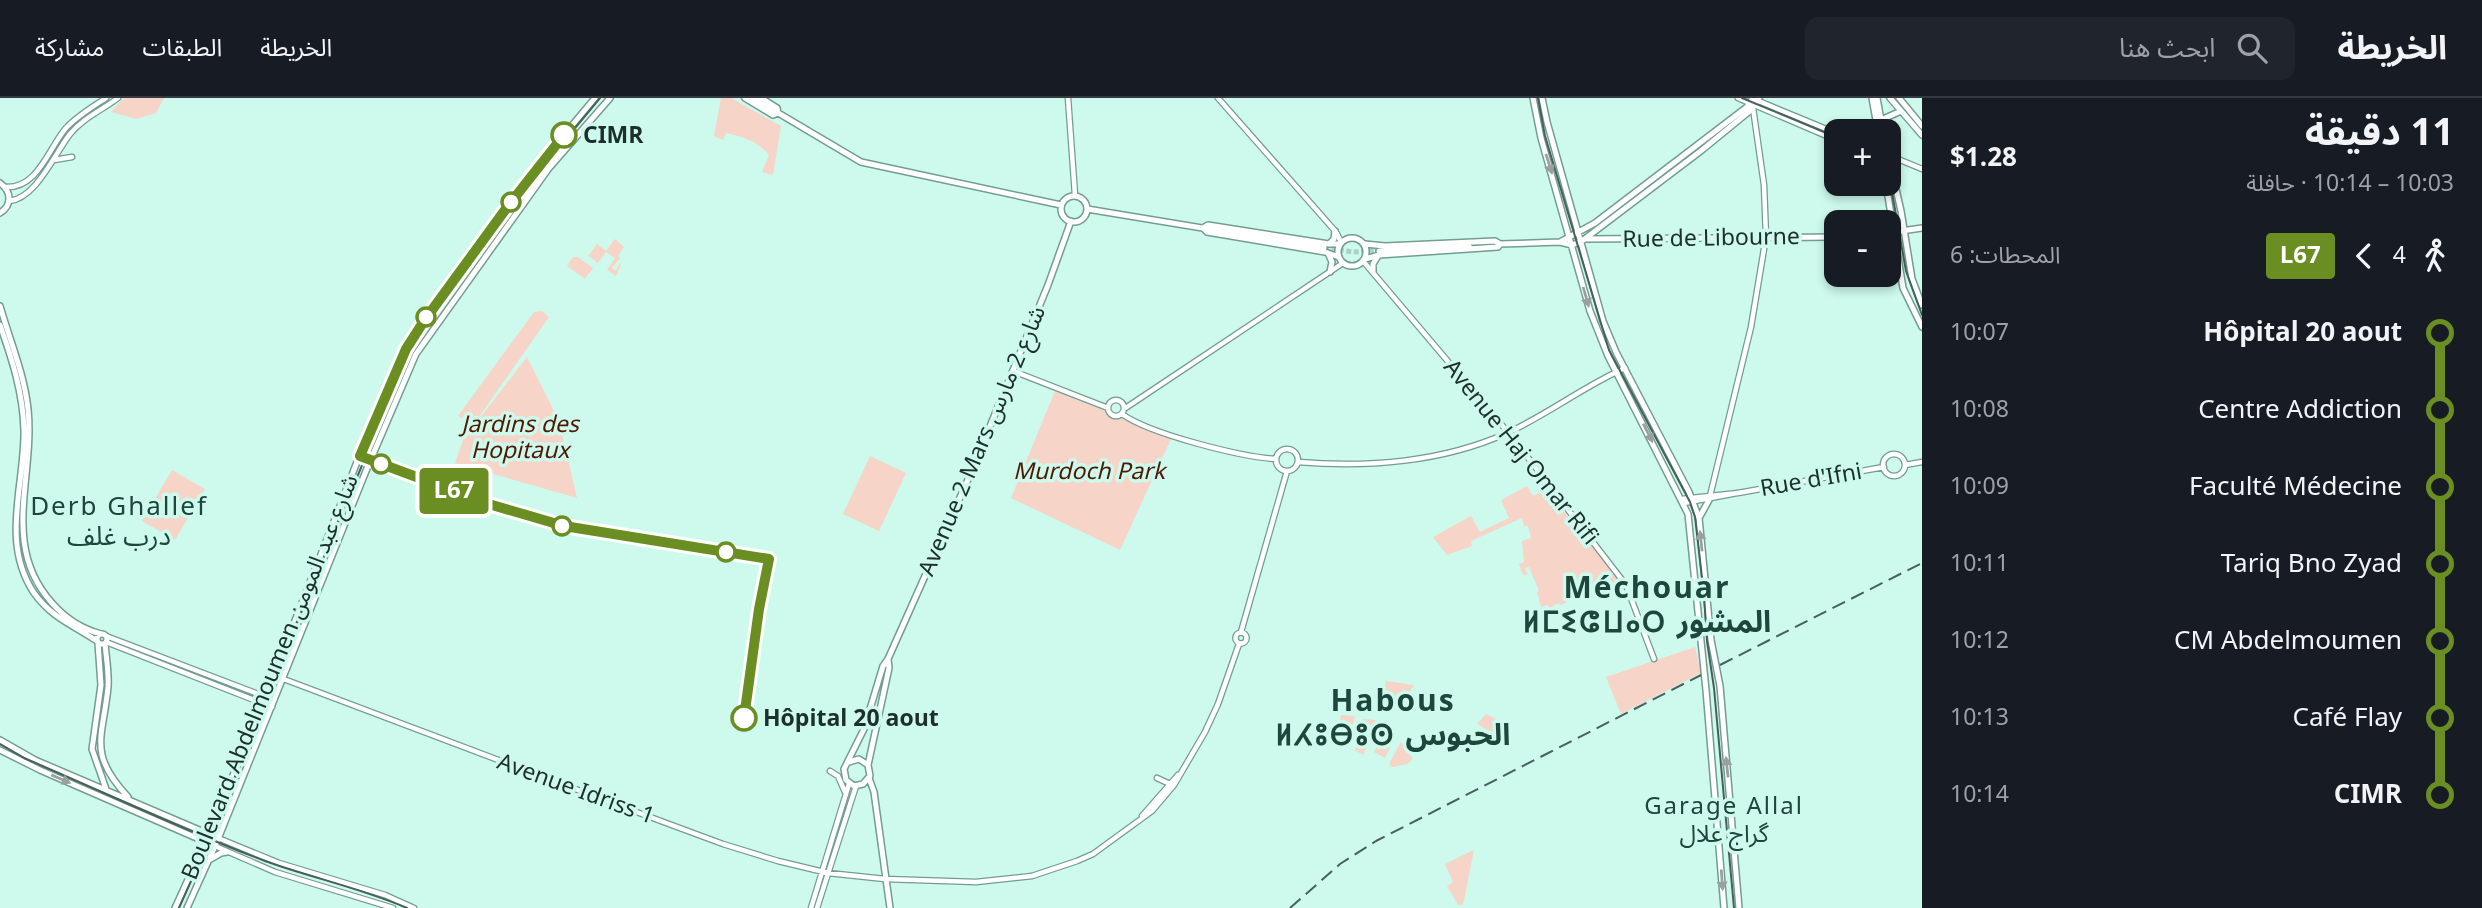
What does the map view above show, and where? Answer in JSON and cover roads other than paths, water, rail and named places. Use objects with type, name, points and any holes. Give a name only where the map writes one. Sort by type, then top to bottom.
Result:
[{"type":"main road","name":"Boulevard Abdelmoumen شارع عبد المومن","points":[[175,908],[209,834],[360,456],[406,349],[543,160],[594,98]]},
{"type":"main road","name":"Boulevard Abdelmoumen شارع عبد المومن","points":[[187,908],[215,846],[411,363],[421,345],[549,168],[610,98]]},
{"type":"main road","points":[[745,98],[773,115],[778,113]]},
{"type":"main road","points":[[753,98],[864,163],[1061,205]]},
{"type":"main road","points":[[761,98],[777,108],[778,113]]},
{"type":"main road","points":[[1533,98],[1591,312],[1616,372],[1688,514],[1724,908]]},
{"type":"main road","points":[[1542,98],[1546,122],[1579,234],[1584,240],[1603,321],[1693,500],[1699,519],[1711,640],[1720,686],[1739,908]]},
{"type":"main road","points":[[1874,98],[1881,119]]},
{"type":"main road","points":[[1874,98],[1877,119]]},
{"type":"main road","points":[[1890,98],[1922,135]]},
{"type":"main road","points":[[1899,98],[1922,126]]},
{"type":"main road","points":[[1087,209],[1203,228],[1208,232],[1327,248],[1352,237],[1365,244],[1385,246],[1495,241],[1500,244],[1560,242],[1572,245],[1584,240],[1597,226],[1754,101]]},
{"type":"main road","points":[[1883,119],[1901,111]]},
{"type":"main road","points":[[1560,242],[1597,226],[1736,119]]},
{"type":"main road","points":[[0,213],[6,209],[9,201],[2,184]]},
{"type":"main road","points":[[1075,195],[1083,199],[1087,209],[1082,219],[1072,221],[1063,216],[1061,205],[1066,198],[1075,195]]},
{"type":"main road","points":[[1897,196],[1913,285],[1922,305]]},
{"type":"main road","name":"Avenue 2 Mars شارع 2 مارس","points":[[847,764],[864,729],[883,666],[966,485],[1072,221]]},
{"type":"main road","points":[[1903,231],[1922,228]]},
{"type":"main road","points":[[1327,248],[1334,239],[1335,231]]},
{"type":"main road","name":"Rue de Libourne","points":[[1584,240],[1824,237]]},
{"type":"main road","points":[[1341,243],[1341,260]]},
{"type":"main road","points":[[1364,260],[1367,253],[1365,244]]},
{"type":"main road","points":[[1327,248],[1341,260],[1355,266],[1379,253],[1498,247],[1500,244]]},
{"type":"main road","points":[[1327,248],[1332,260],[1330,272]]},
{"type":"main road","points":[[1373,271],[1373,264],[1379,253]]},
{"type":"main road","points":[[1901,279],[1922,327]]},
{"type":"main road","points":[[0,306],[18,357],[28,410],[29,453],[21,532],[28,568],[44,594],[61,612],[102,640],[108,687],[100,730],[100,748],[107,769],[130,799]]},
{"type":"main road","points":[[0,325],[20,388],[23,415],[23,453],[15,529],[22,568],[33,591],[49,611],[63,622],[102,640]]},
{"type":"main road","points":[[373,454],[378,463]]},
{"type":"main road","points":[[1699,519],[1709,498]]},
{"type":"main road","points":[[102,640],[102,685],[92,743],[96,765],[106,789]]},
{"type":"main road","name":"Avenue 2 Mars شارع 2 مارس","points":[[868,765],[889,668],[888,659]]},
{"type":"main road","points":[[0,740],[35,760],[218,838]]},
{"type":"main road","points":[[0,750],[215,846]]},
{"type":"main road","points":[[869,778],[864,783],[853,785],[844,774],[847,764],[856,759],[868,765],[890,908]]},
{"type":"main road","points":[[864,783],[870,789],[876,811]]},
{"type":"main road","points":[[188,824],[204,828],[213,823]]},
{"type":"main road","points":[[209,860],[228,852]]},
{"type":"street","points":[[2,184],[16,186],[27,181],[66,128],[106,98]]},
{"type":"street","points":[[9,201],[19,199],[28,191],[82,122],[116,98]]},
{"type":"street","points":[[1068,98],[1075,195]]},
{"type":"street","points":[[1218,98],[1335,231],[1341,243]]},
{"type":"street","points":[[1738,98],[1754,101],[1824,128]]},
{"type":"street","points":[[1754,101],[1824,134]]},
{"type":"street","points":[[1709,498],[1751,327],[1766,237],[1764,185],[1754,101]]},
{"type":"street","points":[[53,161],[72,157]]},
{"type":"street","points":[[1901,160],[1922,169]]},
{"type":"street","points":[[1013,371],[1108,408],[1113,416],[1330,272],[1341,260]]},
{"type":"street","name":"Avenue Haj Omar Rifi","points":[[1364,260],[1508,433],[1626,585],[1654,659]]},
{"type":"street","points":[[1298,462],[1353,465],[1418,458],[1465,448],[1508,433],[1625,368]]},
{"type":"street","points":[[1108,408],[1110,403],[1116,400],[1122,403],[1123,411],[1134,420],[1213,447],[1276,459]]},
{"type":"street","points":[[1133,404],[1130,411],[1134,420]]},
{"type":"street","points":[[1290,449],[1296,454],[1298,462],[1293,469],[1287,471],[1279,467],[1276,459],[1281,451],[1290,449]]},
{"type":"street","points":[[1895,454],[1902,458],[1905,465],[1903,471],[1897,475],[1889,474],[1884,467],[1885,459],[1895,454]]},
{"type":"street","points":[[1905,465],[1922,462]]},
{"type":"street","name":"Rue d'Ifni","points":[[1683,501],[1884,467]]},
{"type":"street","points":[[1155,804],[1174,785],[1210,722],[1238,644],[1242,644],[1247,637],[1246,633],[1241,632],[1287,471]]},
{"type":"street","points":[[1713,478],[1717,496]]},
{"type":"street","points":[[102,640],[273,704]]},
{"type":"street","name":"Avenue Idriss 1","points":[[273,675],[723,844],[791,865],[828,873],[886,880],[976,882],[1032,876],[1093,854],[1121,835],[1155,804]]},
{"type":"street","points":[[830,771],[838,776],[845,794]]},
{"type":"street","points":[[1155,804],[1180,774]]},
{"type":"street","points":[[1157,778],[1170,784]]},
{"type":"street","points":[[811,908],[845,794],[853,785]]},
{"type":"street","points":[[817,908],[853,785]]},
{"type":"street","points":[[218,838],[279,863],[385,895],[414,908]]},
{"type":"street","points":[[215,846],[275,872],[393,908]]},
{"type":"tunnel","points":[[1324,248],[1353,252],[1379,251]]},
{"type":"tram line","points":[[179,908],[214,830],[278,667],[408,355],[546,163],[600,98]]},
{"type":"tram line","points":[[1538,98],[1545,136],[1609,350],[1690,502],[1695,517],[1734,908]]},
{"type":"tram line","points":[[1742,98],[1824,132]]},
{"type":"tram line","points":[[1893,196],[1906,271],[1922,315]]},
{"type":"tram line","points":[[0,744],[24,758],[234,849],[407,908]]},
{"type":"railway","points":[[1720,665],[1922,563]]},
{"type":"railway","points":[[1290,908],[1340,864],[1376,841],[1701,675]]},
{"type":"place","name":"CIMR","points":[[564,135]]},
{"type":"place","name":"Hôpital 20 aout","points":[[744,718]]},
{"type":"district","name":"Derb Ghallef درب غلف","points":[[119,520]]},
{"type":"district","name":"Méchouar ⵍⵎⵉⵛⵡⴰⵔ المشور","points":[[1647,605]]},
{"type":"district","name":"Habous ⵍⵃⵓⴱⵓⵙ الحبوس","points":[[1393,718]]},
{"type":"district","name":"Garage Allal گراج علال","points":[[1724,820]]},
{"type":"park label","name":"Jardins des Hopitaux","points":[[520,437]]},
{"type":"park label","name":"Murdoch Park","points":[[1089,471]]}]
